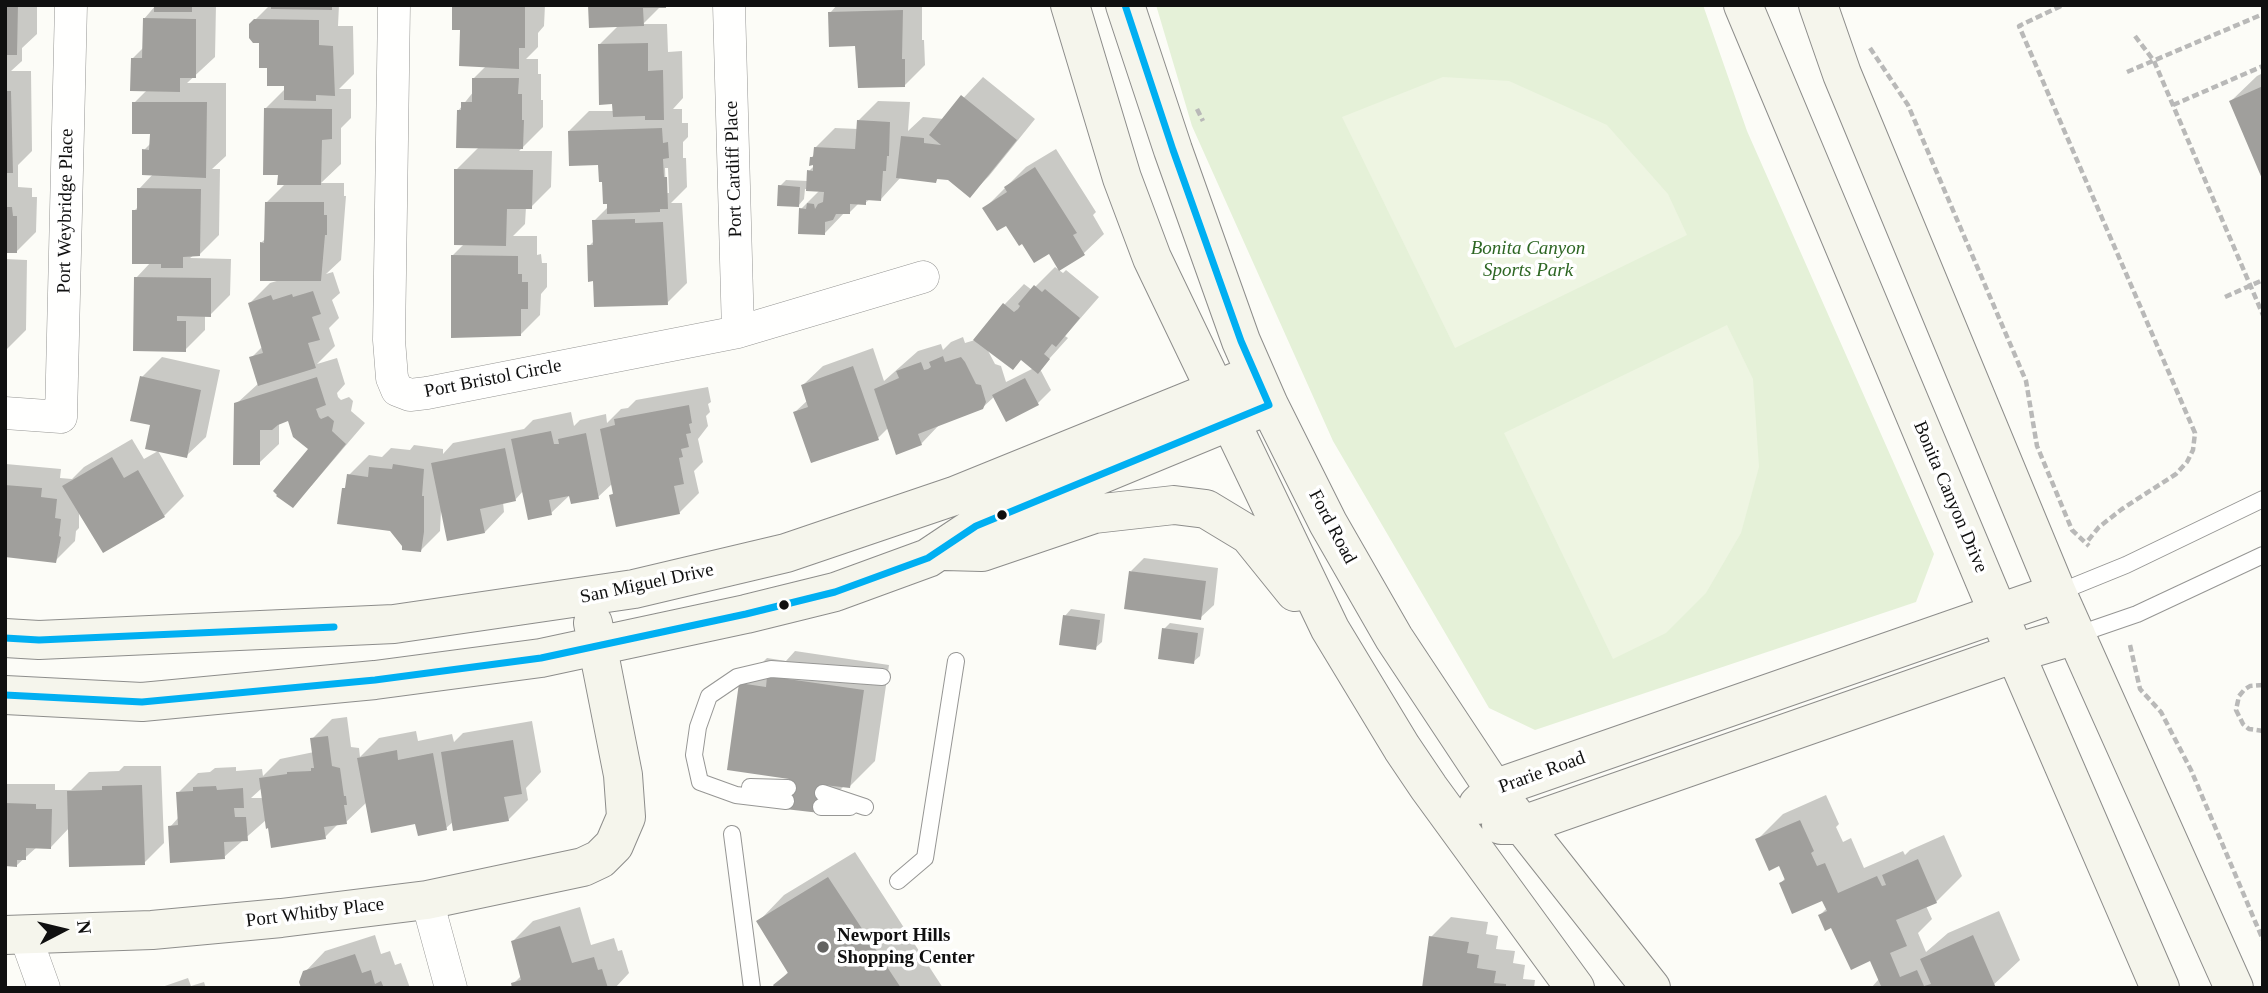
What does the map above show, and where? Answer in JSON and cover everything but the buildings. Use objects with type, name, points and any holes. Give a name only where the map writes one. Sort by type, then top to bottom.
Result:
[{"type":"main road","points":[[1070,5],[1122,177],[1143,235],[1330,629],[1402,748],[1575,988]]},
{"type":"main road","name":"Ford Road","points":[[1125,5],[1241,341],[1328,523],[1387,626],[1494,789],[1651,988]]},
{"type":"main road","name":"Bonita Canyon Drive","points":[[1743,5],[2015,653],[2160,988]]},
{"type":"main road","points":[[1818,5],[1842,74],[2057,593],[2234,988]]},
{"type":"main road","name":"San Miguel Drive","points":[[5,695],[142,702],[375,680],[541,658],[835,592],[928,558],[976,526],[1262,389]]},
{"type":"main road","name":"San Miguel Drive","points":[[5,638],[39,640],[394,624],[634,589],[786,553],[954,496],[1165,410],[1222,406]]},
{"type":"main road","points":[[939,551],[982,552],[1094,514],[1174,505],[1206,509],[1249,536],[1279,575],[1330,629]]},
{"type":"main road","name":"Prarie Road","points":[[1456,825],[1494,789],[2057,593]]},
{"type":"main road","points":[[588,597],[597,647]]},
{"type":"main road","name":"Prarie Road","points":[[1456,825],[1523,825],[2015,653],[2076,635]]},
{"type":"main road","name":"Port Whitby Place","points":[[15,935],[152,930],[427,900],[583,867],[600,859],[614,845],[626,817],[623,775],[597,647]]},
{"type":"street","name":"Port Weybridge Place","points":[[5,413],[61,417],[71,5]]},
{"type":"street","name":"Port Bristol Circle","points":[[394,5],[389,340],[392,378],[397,390],[410,395],[427,393],[738,332],[923,277]]},
{"type":"street","name":"Port Cardiff Place","points":[[729,5],[738,332]]},
{"type":"street","points":[[427,900],[451,988]]},
{"type":"street","points":[[15,935],[44,988]]},
{"type":"lane","points":[[2057,593],[2126,565],[2263,499]]},
{"type":"lane","points":[[2076,635],[2137,614],[2263,555]]},
{"type":"lane","points":[[898,881],[925,858],[956,661]]},
{"type":"lane","points":[[787,795],[736,795],[700,782],[694,755],[698,727],[709,696],[737,677],[771,669],[882,677]]},
{"type":"lane","points":[[822,800],[865,807]]},
{"type":"lane","points":[[732,834],[752,988]]},
{"type":"path","points":[[1869,46],[1908,105],[2026,382],[2037,446],[2072,530],[2088,545],[2099,527],[2176,474],[2193,450],[2195,433],[2019,26],[2061,6]]},
{"type":"path","points":[[2127,72],[2263,14]]},
{"type":"path","points":[[2135,36],[2154,61],[2263,315]]},
{"type":"path","points":[[2173,105],[2263,66]]},
{"type":"path","points":[[2225,297],[2263,280]]},
{"type":"path","points":[[2130,645],[2140,689],[2161,712],[2192,770],[2263,940]]},
{"type":"path","points":[[2263,685],[2250,686],[2244,690],[2239,696],[2236,710],[2243,724],[2249,729],[2263,731]]},
{"type":"green space","name":"Bonita Canyon Sports Park","points":[[1156,5],[1703,5],[1747,131],[1934,554],[1916,602],[1535,730],[1489,708],[1333,441],[1192,126]]},
{"type":"green space","points":[[1443,77],[1509,81],[1607,125],[1668,194],[1687,235],[1455,348],[1342,117]]},
{"type":"green space","points":[[1727,325],[1753,379],[1759,467],[1741,533],[1706,593],[1666,633],[1613,659],[1504,433]]},
{"type":"transit line","points":[[5,695],[142,702],[375,680],[541,658],[746,614],[835,592],[928,558],[976,526],[1269,405],[1241,341],[1125,5]]},
{"type":"transit line","points":[[5,638],[39,640],[334,627]]},
{"type":"place","name":"Newport Hills Shopping Center","points":[[823,947]]}]
